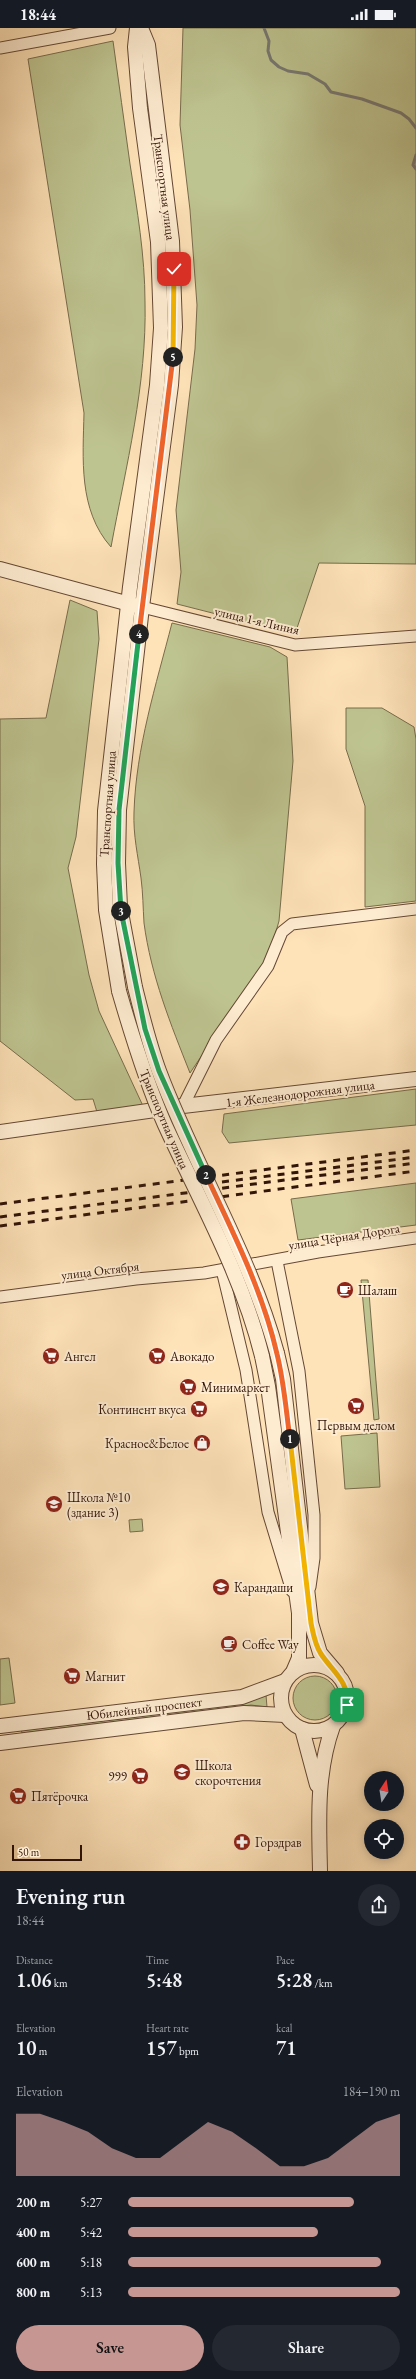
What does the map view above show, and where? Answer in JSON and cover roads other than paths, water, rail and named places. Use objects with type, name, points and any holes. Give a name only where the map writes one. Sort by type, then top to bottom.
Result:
[{"type":"street","points":[[0,48],[110,28]]},
{"type":"street","name":"Транспортная улица","points":[[137,28],[135,47],[140,108],[159,256],[161,328],[157,385],[135,605],[124,760],[118,855],[120,907],[135,987],[145,1029],[159,1071],[230,1225],[260,1300],[277,1353],[283,1379],[303,1605],[299,1658],[289,1676]]},
{"type":"street","name":"Транспортная улица","points":[[141,28],[148,45],[169,213],[176,298],[171,385],[110,757],[104,864],[106,910],[120,991],[146,1077],[165,1124],[247,1305],[262,1356],[268,1386],[303,1605],[320,1653],[337,1673]]},
{"type":"street","points":[[0,569],[135,605]]},
{"type":"street","name":"улица 1-я Линия","points":[[135,605],[295,645],[416,636]]},
{"type":"street","points":[[183,1106],[216,1040],[268,966],[286,926],[292,924],[416,909]]},
{"type":"street","name":"1-я Железнодорожная улица","points":[[0,1132],[183,1106],[416,1079]]},
{"type":"street","name":"улица Чёрная Дорога","points":[[222,1270],[277,1261],[318,1252],[416,1238]]},
{"type":"street","points":[[277,1261],[298,1371],[314,1515],[314,1558],[303,1605]]},
{"type":"street","points":[[222,1270],[246,1370],[268,1512],[288,1580],[303,1605]]},
{"type":"street","name":"улица Октября","points":[[0,1297],[136,1280],[204,1274],[222,1270]]},
{"type":"street","points":[[320,1871],[319,1791],[326,1743],[332,1726],[344,1713],[348,1701],[346,1688],[337,1673],[329,1668],[315,1665],[301,1667],[289,1676],[281,1698],[285,1715],[292,1724],[302,1729],[318,1731],[332,1726]]},
{"type":"street","name":"Юбилейный проспект","points":[[0,1726],[242,1697],[289,1676]]},
{"type":"street","name":"Юбилейный проспект","points":[[0,1743],[244,1713],[285,1715]]},
{"type":"street","points":[[302,1729],[319,1791]]},
{"type":"waterway","points":[[264,28],[269,41],[268,51],[271,60],[279,67],[288,71],[308,74],[325,84],[331,92],[362,99],[401,113],[409,119],[416,128]]},
{"type":"waterway","points":[[416,155],[413,165],[416,169]]},
{"type":"railway","points":[[0,1204],[416,1150]]},
{"type":"railway","points":[[222,1182],[416,1157]]},
{"type":"railway","points":[[0,1217],[416,1163]]},
{"type":"railway","points":[[0,1226],[416,1171]]},
{"type":"place","name":"Шалаш","points":[[345,1290]]},
{"type":"place","name":"Ангел","points":[[51,1356]]},
{"type":"place","name":"Авокадо","points":[[157,1356]]},
{"type":"place","name":"Минимаркет","points":[[188,1387]]},
{"type":"place","name":"Первым делом","points":[[356,1406]]},
{"type":"place","name":"Континент вкуса","points":[[199,1409]]},
{"type":"place","name":"Красное&Белое","points":[[202,1443]]},
{"type":"place","name":"Школа №10 (здание 3)","points":[[54,1504]]},
{"type":"place","name":"Карандаши","points":[[221,1587]]},
{"type":"place","name":"Coffee Way","points":[[229,1644]]},
{"type":"place","name":"Магнит","points":[[72,1676]]},
{"type":"place","name":"Школа скорочтения","points":[[182,1772]]},
{"type":"place","name":"999","points":[[140,1776]]},
{"type":"place","name":"Пятёрочка","points":[[18,1796]]},
{"type":"place","name":"Горздрав","points":[[242,1842]]}]
